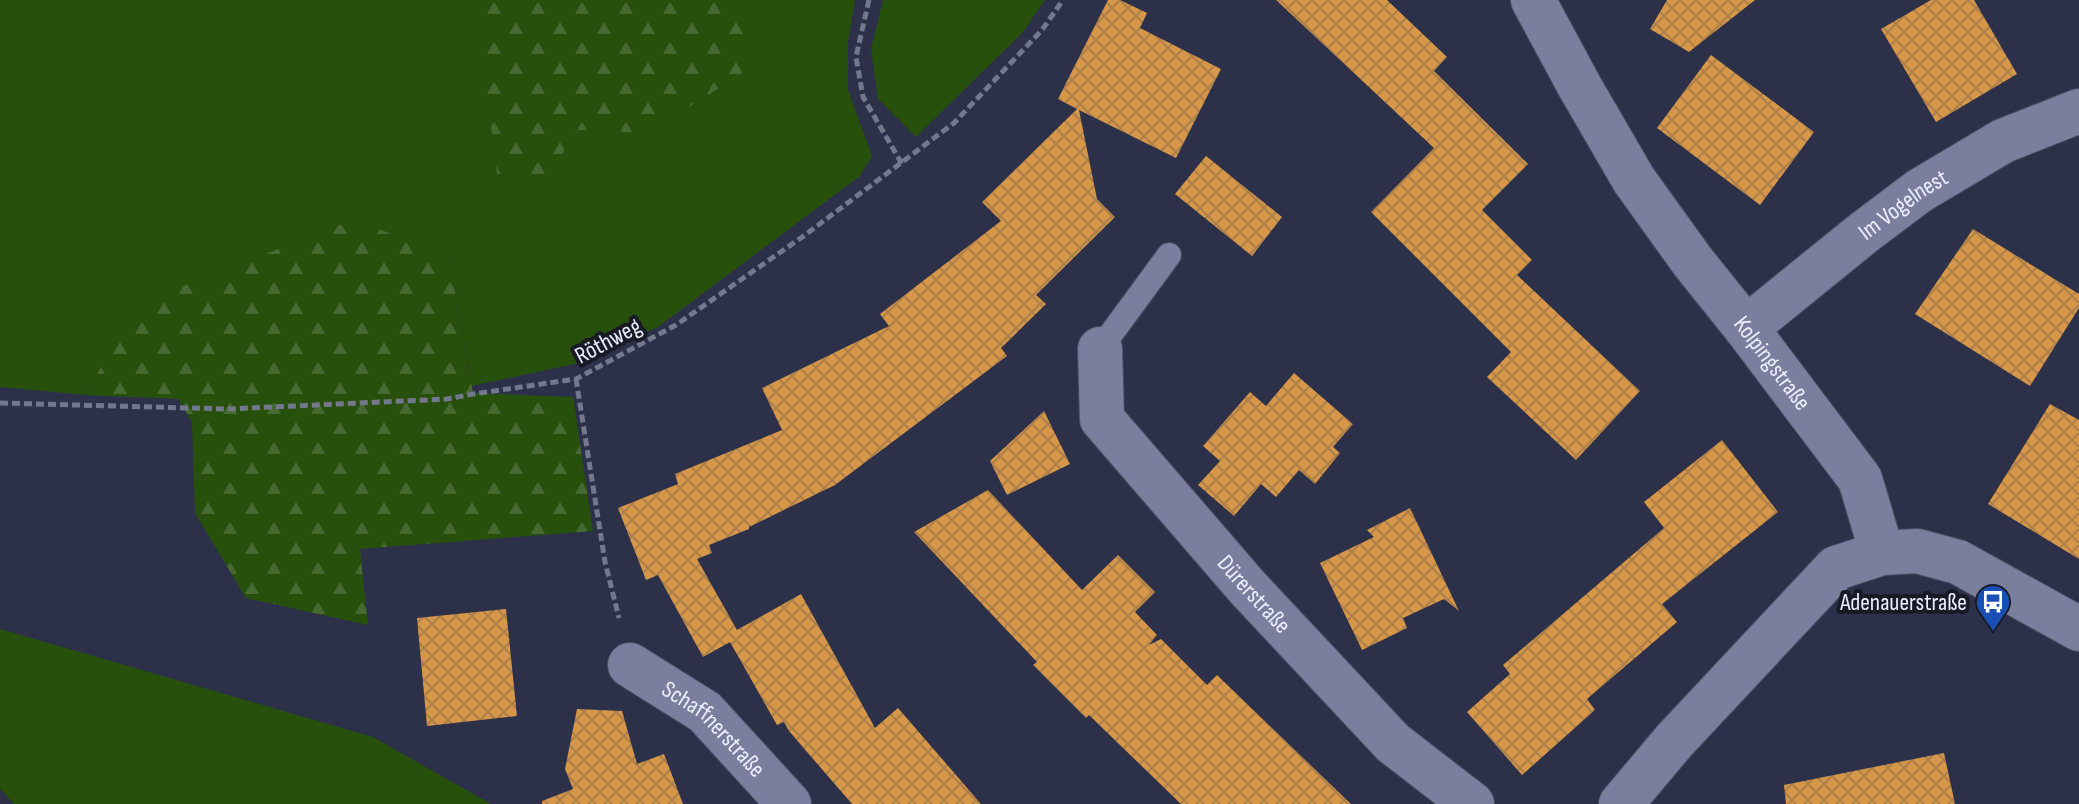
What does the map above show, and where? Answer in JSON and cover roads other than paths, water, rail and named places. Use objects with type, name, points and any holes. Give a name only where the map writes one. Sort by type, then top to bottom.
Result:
[{"type":"street","name":"Kolpingstraße","points":[[1533,0],[1634,180],[1860,479],[1882,553]]},
{"type":"street","name":"Im Vogelnest","points":[[1746,328],[1919,191],[2003,141],[2079,111]]},
{"type":"street","name":"Dürerstraße","points":[[1100,349],[1102,419],[1247,587],[1393,743],[1472,804]]},
{"type":"street","points":[[1621,804],[1674,741],[1836,568],[1882,553],[1917,551],[1958,562],[2079,629]]},
{"type":"street","name":"Schaffnerstraße","points":[[630,665],[705,712],[789,804]]},
{"type":"lane","points":[[1100,349],[1169,255]]},
{"type":"place","name":"Adenauerstraße","points":[[1993,633]]}]
